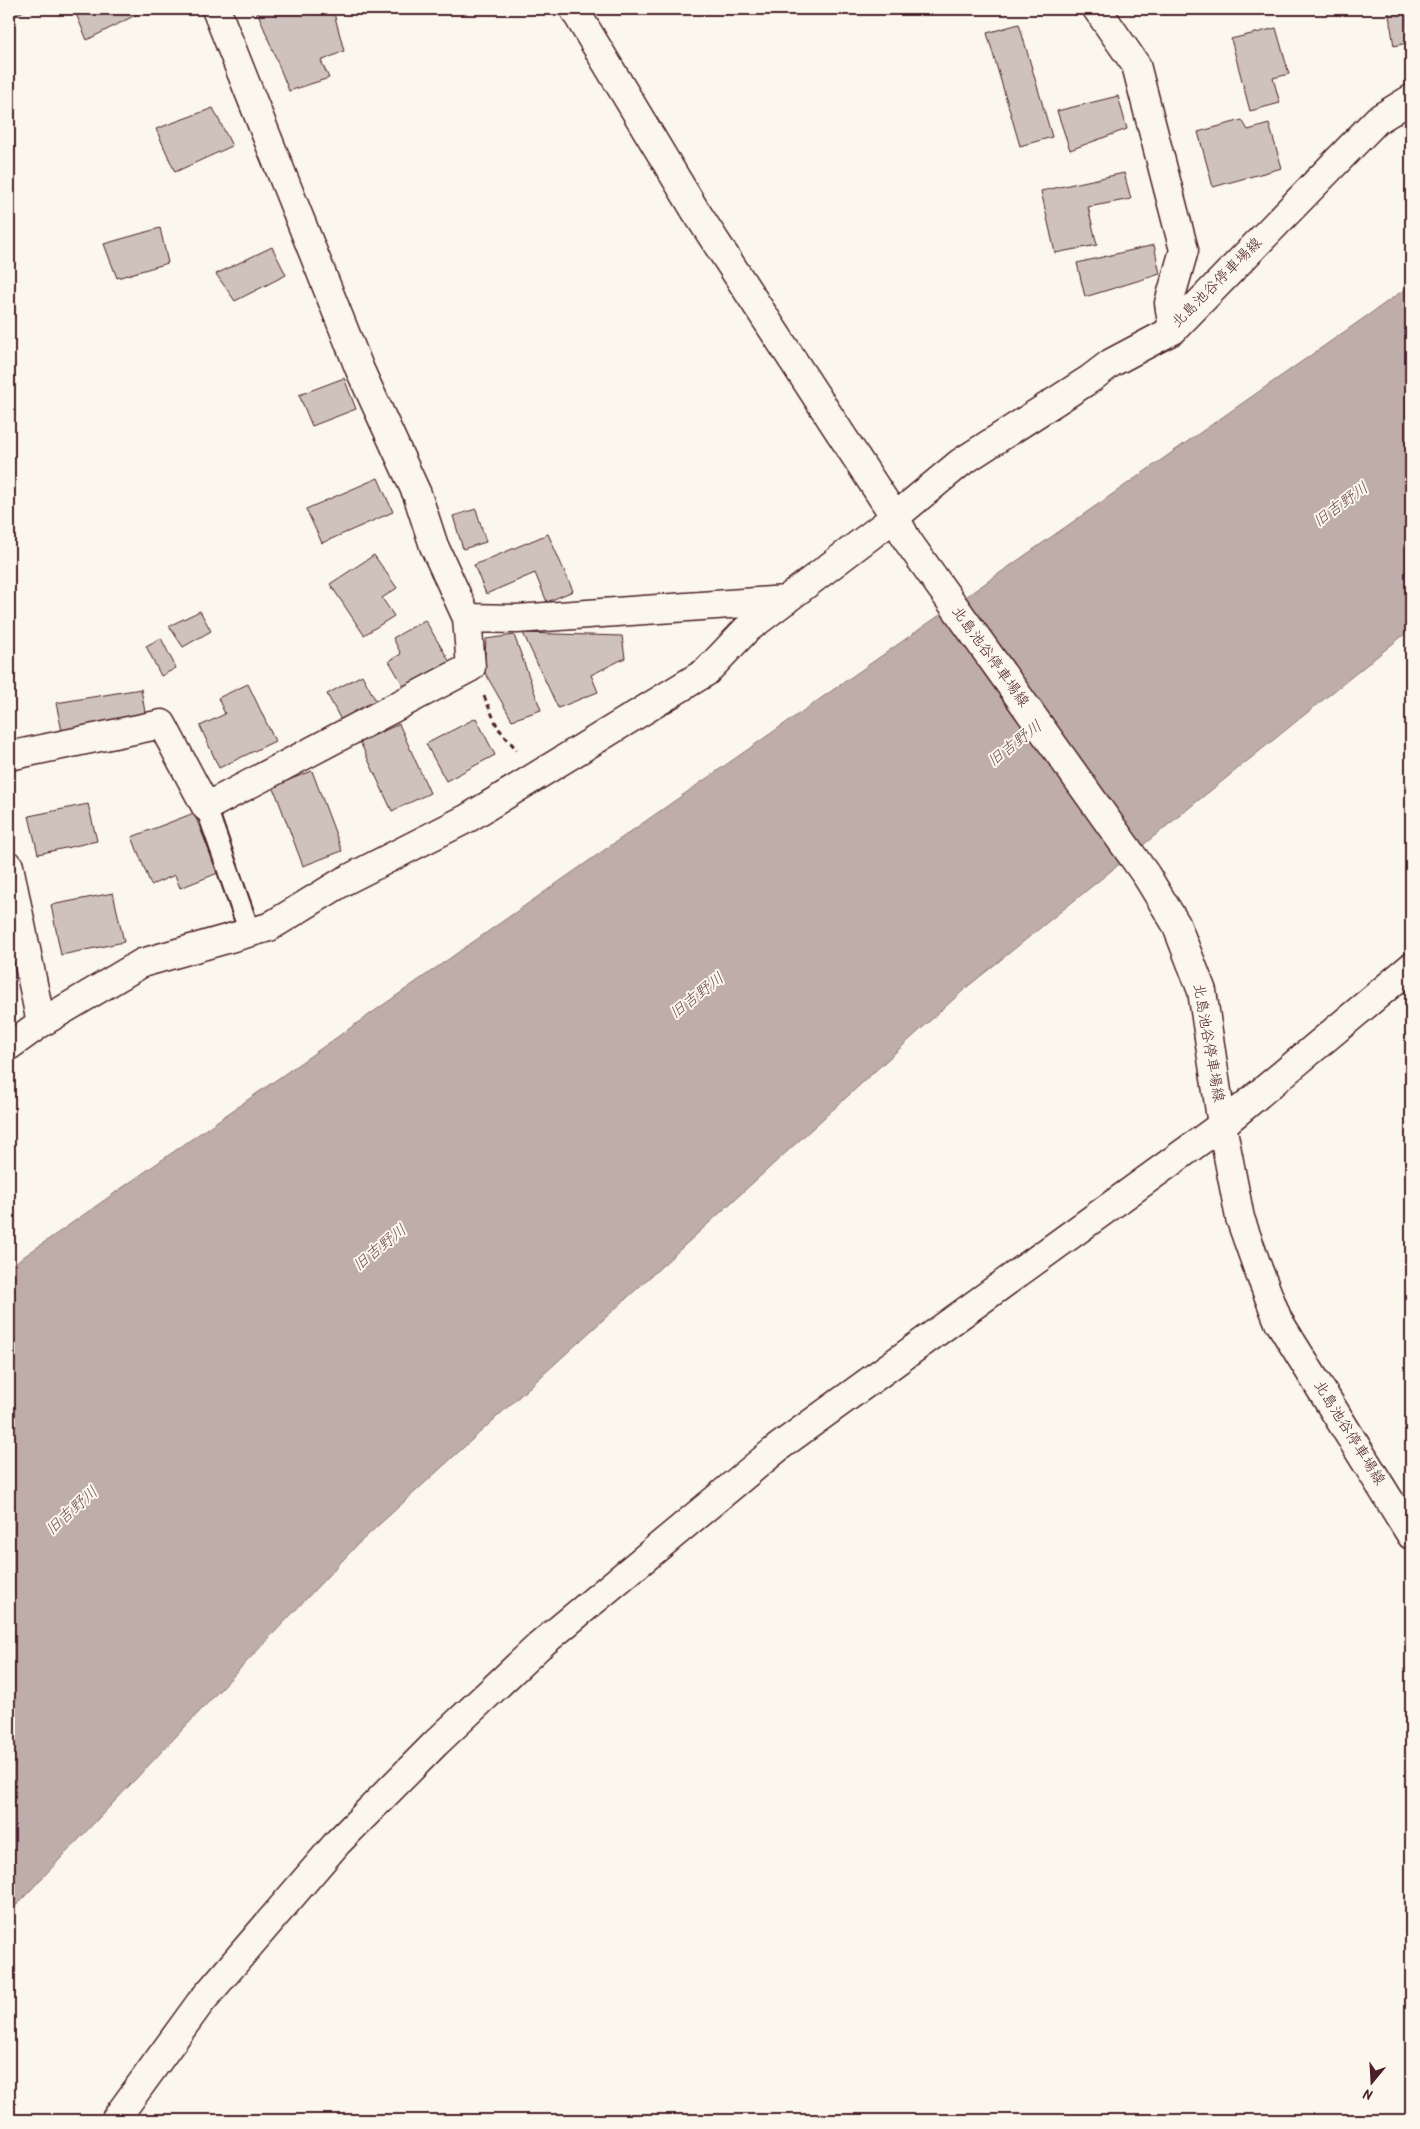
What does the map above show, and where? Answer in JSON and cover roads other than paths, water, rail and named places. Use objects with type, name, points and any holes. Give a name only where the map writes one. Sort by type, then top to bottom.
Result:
[{"type":"street","points":[[9,756],[162,724],[206,807],[471,667],[467,618],[434,546],[417,494],[360,370],[216,9]]},
{"type":"street","points":[[9,1046],[41,1023],[142,963],[269,927],[344,881],[468,818],[706,672],[746,630],[786,600],[901,529],[695,210],[574,9]]},
{"type":"street","points":[[1097,9],[1136,65],[1184,250],[1169,303],[1173,330]]},
{"type":"street","name":"北島池谷停車場線","points":[[1411,98],[1377,120],[1173,330],[1111,363],[1090,379],[960,463],[901,529],[1146,875],[1176,924],[1202,991],[1222,1125],[1240,1218],[1278,1320],[1411,1535]]},
{"type":"street","points":[[467,618],[517,619],[786,600]]},
{"type":"street","points":[[9,866],[41,1023]]},
{"type":"street","points":[[115,2120],[200,2003],[338,1842],[436,1743],[539,1646],[780,1446],[1222,1125],[1411,968]]},
{"type":"lane","points":[[206,807],[250,933]]},
{"type":"water","name":"旧吉野川","points":[[1411,285],[1411,629],[967,987],[358,1544],[9,1913],[9,1267]]}]
